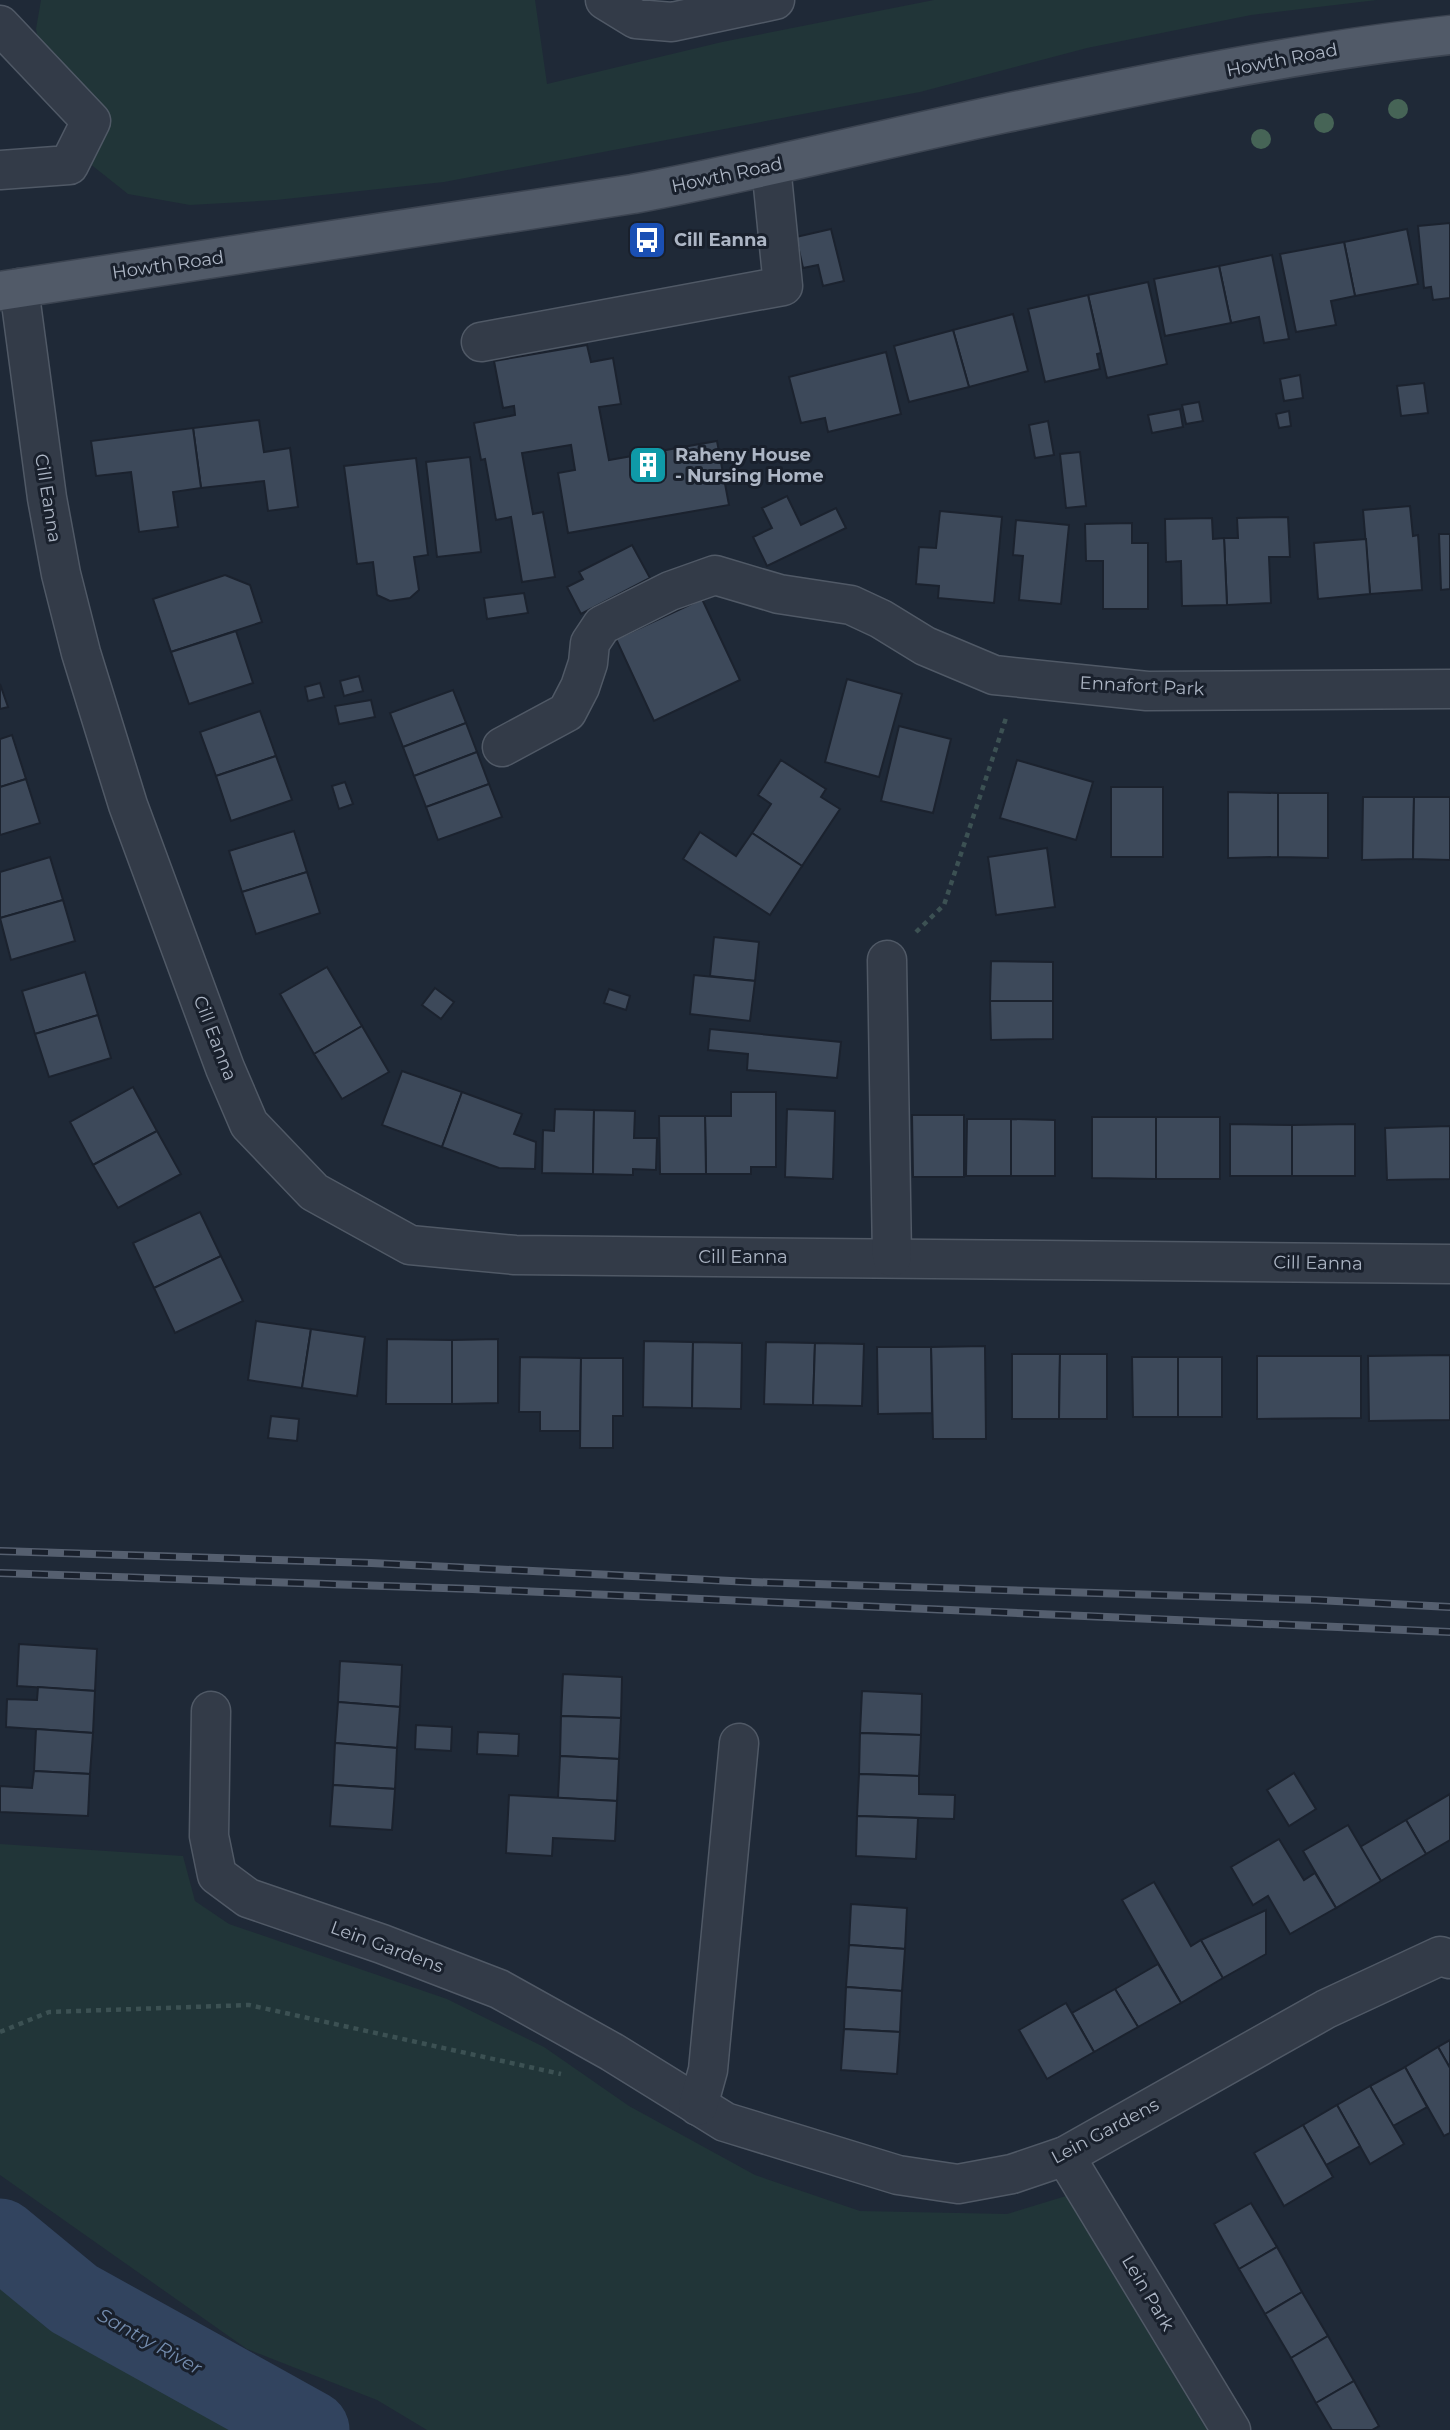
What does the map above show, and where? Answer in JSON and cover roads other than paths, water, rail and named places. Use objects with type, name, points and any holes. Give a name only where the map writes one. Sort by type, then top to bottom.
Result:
[{"type":"main road","name":"Howth Road","points":[[9,290],[633,194],[1000,114],[1295,57],[1450,35]]},
{"type":"street","points":[[605,0],[636,19],[672,22],[775,0]]},
{"type":"street","points":[[0,24],[91,121],[69,165],[0,170]]},
{"type":"street","points":[[481,342],[783,286],[771,166]]},
{"type":"street","name":"Cill Eanna","points":[[9,290],[61,574],[81,653],[128,805],[225,1068],[249,1124],[314,1192],[410,1245],[515,1255],[1450,1264]]},
{"type":"street","name":"Ennafort Park","points":[[502,747],[566,712],[580,687],[588,663],[590,643],[602,625],[670,591],[715,575],[779,594],[851,605],[881,619],[925,646],[994,675],[1147,691],[1450,689]]},
{"type":"street","points":[[887,960],[892,1257]]},
{"type":"street","name":"Lein Gardens","points":[[211,1711],[209,1836],[217,1875],[248,1898],[382,1944],[499,1989],[612,2052],[725,2122],[898,2175],[958,2184],[1012,2174],[1065,2157],[1326,2009],[1440,1955],[1450,1959]]},
{"type":"street","points":[[698,2106],[708,2070],[739,1743]]},
{"type":"street","name":"Lein Park","points":[[1065,2157],[1231,2430]]},
{"type":"waterway","name":"Santry River","points":[[0,2238],[74,2299],[310,2430]]},
{"type":"railway","points":[[0,1551],[371,1563],[751,1582],[1317,1600],[1450,1607]]},
{"type":"railway","points":[[0,1573],[472,1589],[1450,1632]]},
{"type":"place","name":"Cill Eanna","points":[[647,240]]},
{"type":"place","name":"Raheny House - Nursing Home","points":[[648,465]]}]
